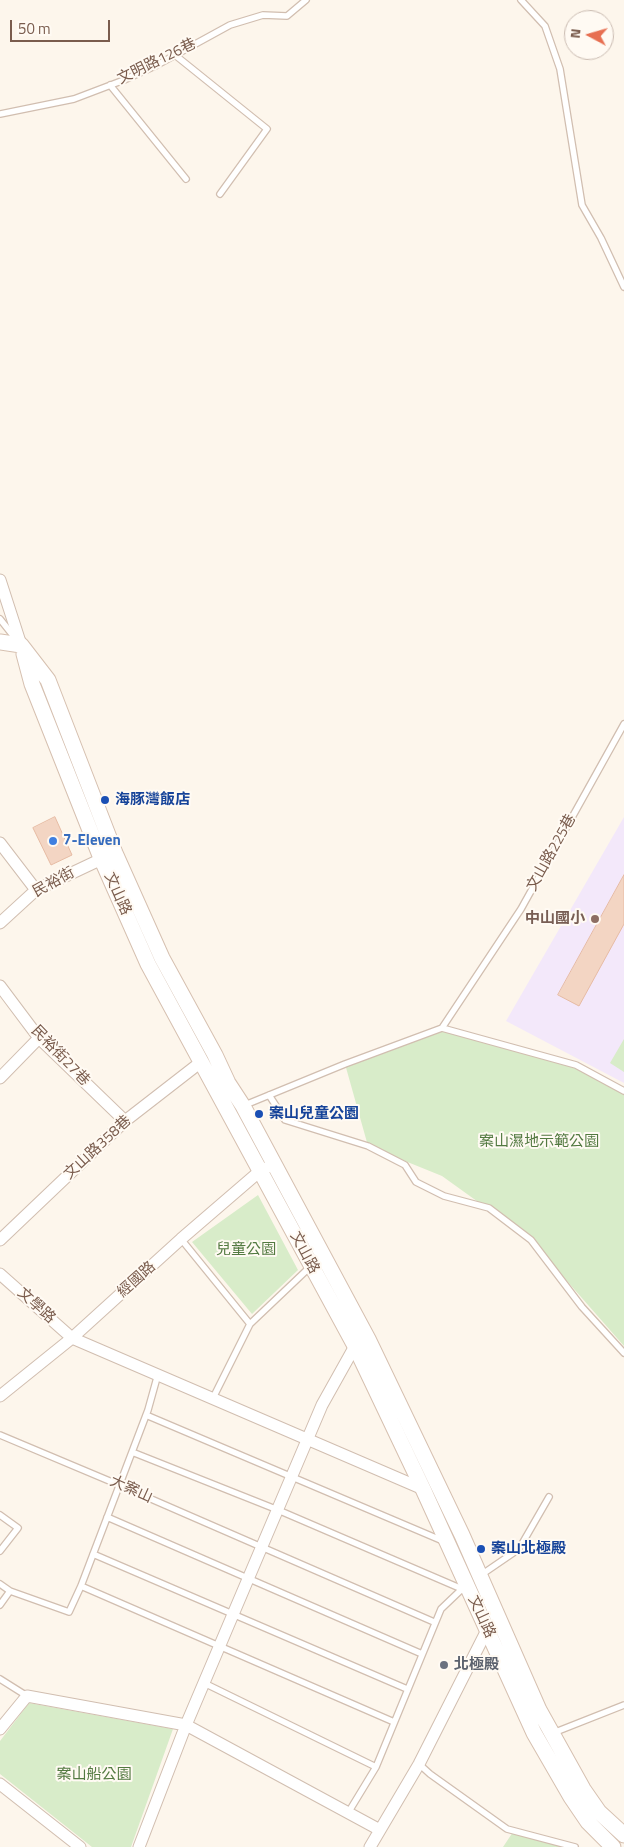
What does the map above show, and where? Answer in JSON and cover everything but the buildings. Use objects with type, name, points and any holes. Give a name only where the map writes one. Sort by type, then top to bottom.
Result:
[{"type":"main road","points":[[0,642],[21,646]]},
{"type":"main road","name":"文山路","points":[[21,646],[48,680],[115,853],[162,958],[215,1055],[228,1083],[243,1106],[267,1167],[311,1266],[361,1343],[448,1543],[464,1587],[487,1630],[534,1732],[570,1798],[588,1822],[615,1847]]},
{"type":"main road","name":"文山路","points":[[21,646],[32,684],[100,858],[148,964],[201,1062],[267,1167],[444,1497],[539,1710],[583,1789],[599,1812],[624,1834]]},
{"type":"main road","points":[[464,1587],[480,1576]]},
{"type":"main road","points":[[615,1847],[624,1841]]},
{"type":"street","points":[[0,580],[21,646]]},
{"type":"street","points":[[0,843],[36,890]]},
{"type":"street","name":"民裕街","points":[[0,923],[36,890],[100,858],[115,853]]},
{"type":"street","name":"民裕街27巷","points":[[0,986],[39,1038],[126,1121]]},
{"type":"street","points":[[0,1078],[39,1038]]},
{"type":"street","name":"文山路358巷","points":[[0,1240],[126,1121],[201,1062]]},
{"type":"street","name":"經國路","points":[[0,1396],[72,1338],[182,1239],[267,1167]]},
{"type":"street","name":"文學路","points":[[0,1274],[72,1338]]},
{"type":"street","points":[[72,1338],[423,1489]]},
{"type":"street","points":[[139,1847],[186,1725],[322,1405],[361,1343]]},
{"type":"street","points":[[370,1847],[420,1764],[487,1630]]},
{"type":"street","points":[[0,1729],[27,1696],[186,1725],[380,1830]]},
{"type":"street","points":[[0,1784],[80,1847]]},
{"type":"lane","name":"文明路126巷","points":[[0,114],[74,99],[157,65],[230,25],[263,15],[287,16],[306,0]]},
{"type":"lane","points":[[521,0],[545,26],[560,69],[582,205],[601,238],[624,287]]},
{"type":"lane","points":[[175,56],[267,129],[220,194]]},
{"type":"lane","points":[[110,85],[186,179]]},
{"type":"lane","points":[[0,619],[21,646]]},
{"type":"lane","name":"文山路225巷","points":[[442,1028],[521,908],[624,724]]},
{"type":"lane","points":[[243,1106],[345,1064],[442,1028],[576,1065],[624,1091]]},
{"type":"lane","points":[[269,1095],[286,1120],[368,1146],[405,1165],[416,1182],[444,1196],[488,1208],[531,1240],[582,1307],[624,1352]]},
{"type":"lane","points":[[182,1239],[250,1324]]},
{"type":"lane","points":[[213,1398],[250,1324],[311,1266]]},
{"type":"lane","points":[[0,1584],[10,1591],[69,1612],[81,1586],[146,1415],[158,1374]]},
{"type":"lane","points":[[146,1415],[448,1543]]},
{"type":"lane","name":"大案山","points":[[0,1435],[119,1484],[261,1548],[434,1622]]},
{"type":"lane","points":[[132,1452],[464,1587],[441,1609],[434,1622],[376,1767],[348,1813]]},
{"type":"lane","points":[[480,1576],[519,1549],[549,1497]]},
{"type":"lane","points":[[0,1515],[18,1528],[0,1551]]},
{"type":"lane","points":[[107,1517],[422,1654]]},
{"type":"lane","points":[[93,1554],[407,1689]]},
{"type":"lane","points":[[81,1586],[394,1722]]},
{"type":"lane","points":[[0,1605],[10,1591]]},
{"type":"lane","points":[[0,1679],[27,1696]]},
{"type":"lane","points":[[204,1683],[376,1767]]},
{"type":"lane","points":[[553,1733],[624,1705]]},
{"type":"lane","points":[[420,1764],[430,1774],[507,1829],[575,1847]]},
{"type":"shaded area","name":"中山國小","points":[[624,817],[624,1083],[506,1021]]},
{"type":"green space","name":"案山濕地示範公園","points":[[442,1028],[576,1065],[624,1091],[624,1346],[531,1240],[442,1176],[368,1146],[345,1064]]},
{"type":"green space","points":[[624,1039],[624,1072],[610,1063]]},
{"type":"green space","name":"兒童公園","points":[[258,1195],[298,1270],[252,1314],[192,1242]]},
{"type":"green space","name":"案山船公園","points":[[29,1703],[173,1729],[131,1847],[92,1847],[0,1774],[0,1741]]},
{"type":"green space","points":[[515,1829],[561,1847],[503,1847]]},
{"type":"place","name":"海豚灣飯店","points":[[105,800]]},
{"type":"place","name":"7-Eleven","points":[[53,841]]},
{"type":"place","name":"中山國小","points":[[595,919]]},
{"type":"place","name":"案山兒童公園","points":[[259,1114]]},
{"type":"place","name":"案山北極殿","points":[[481,1549]]},
{"type":"place","name":"北極殿","points":[[444,1665]]}]
